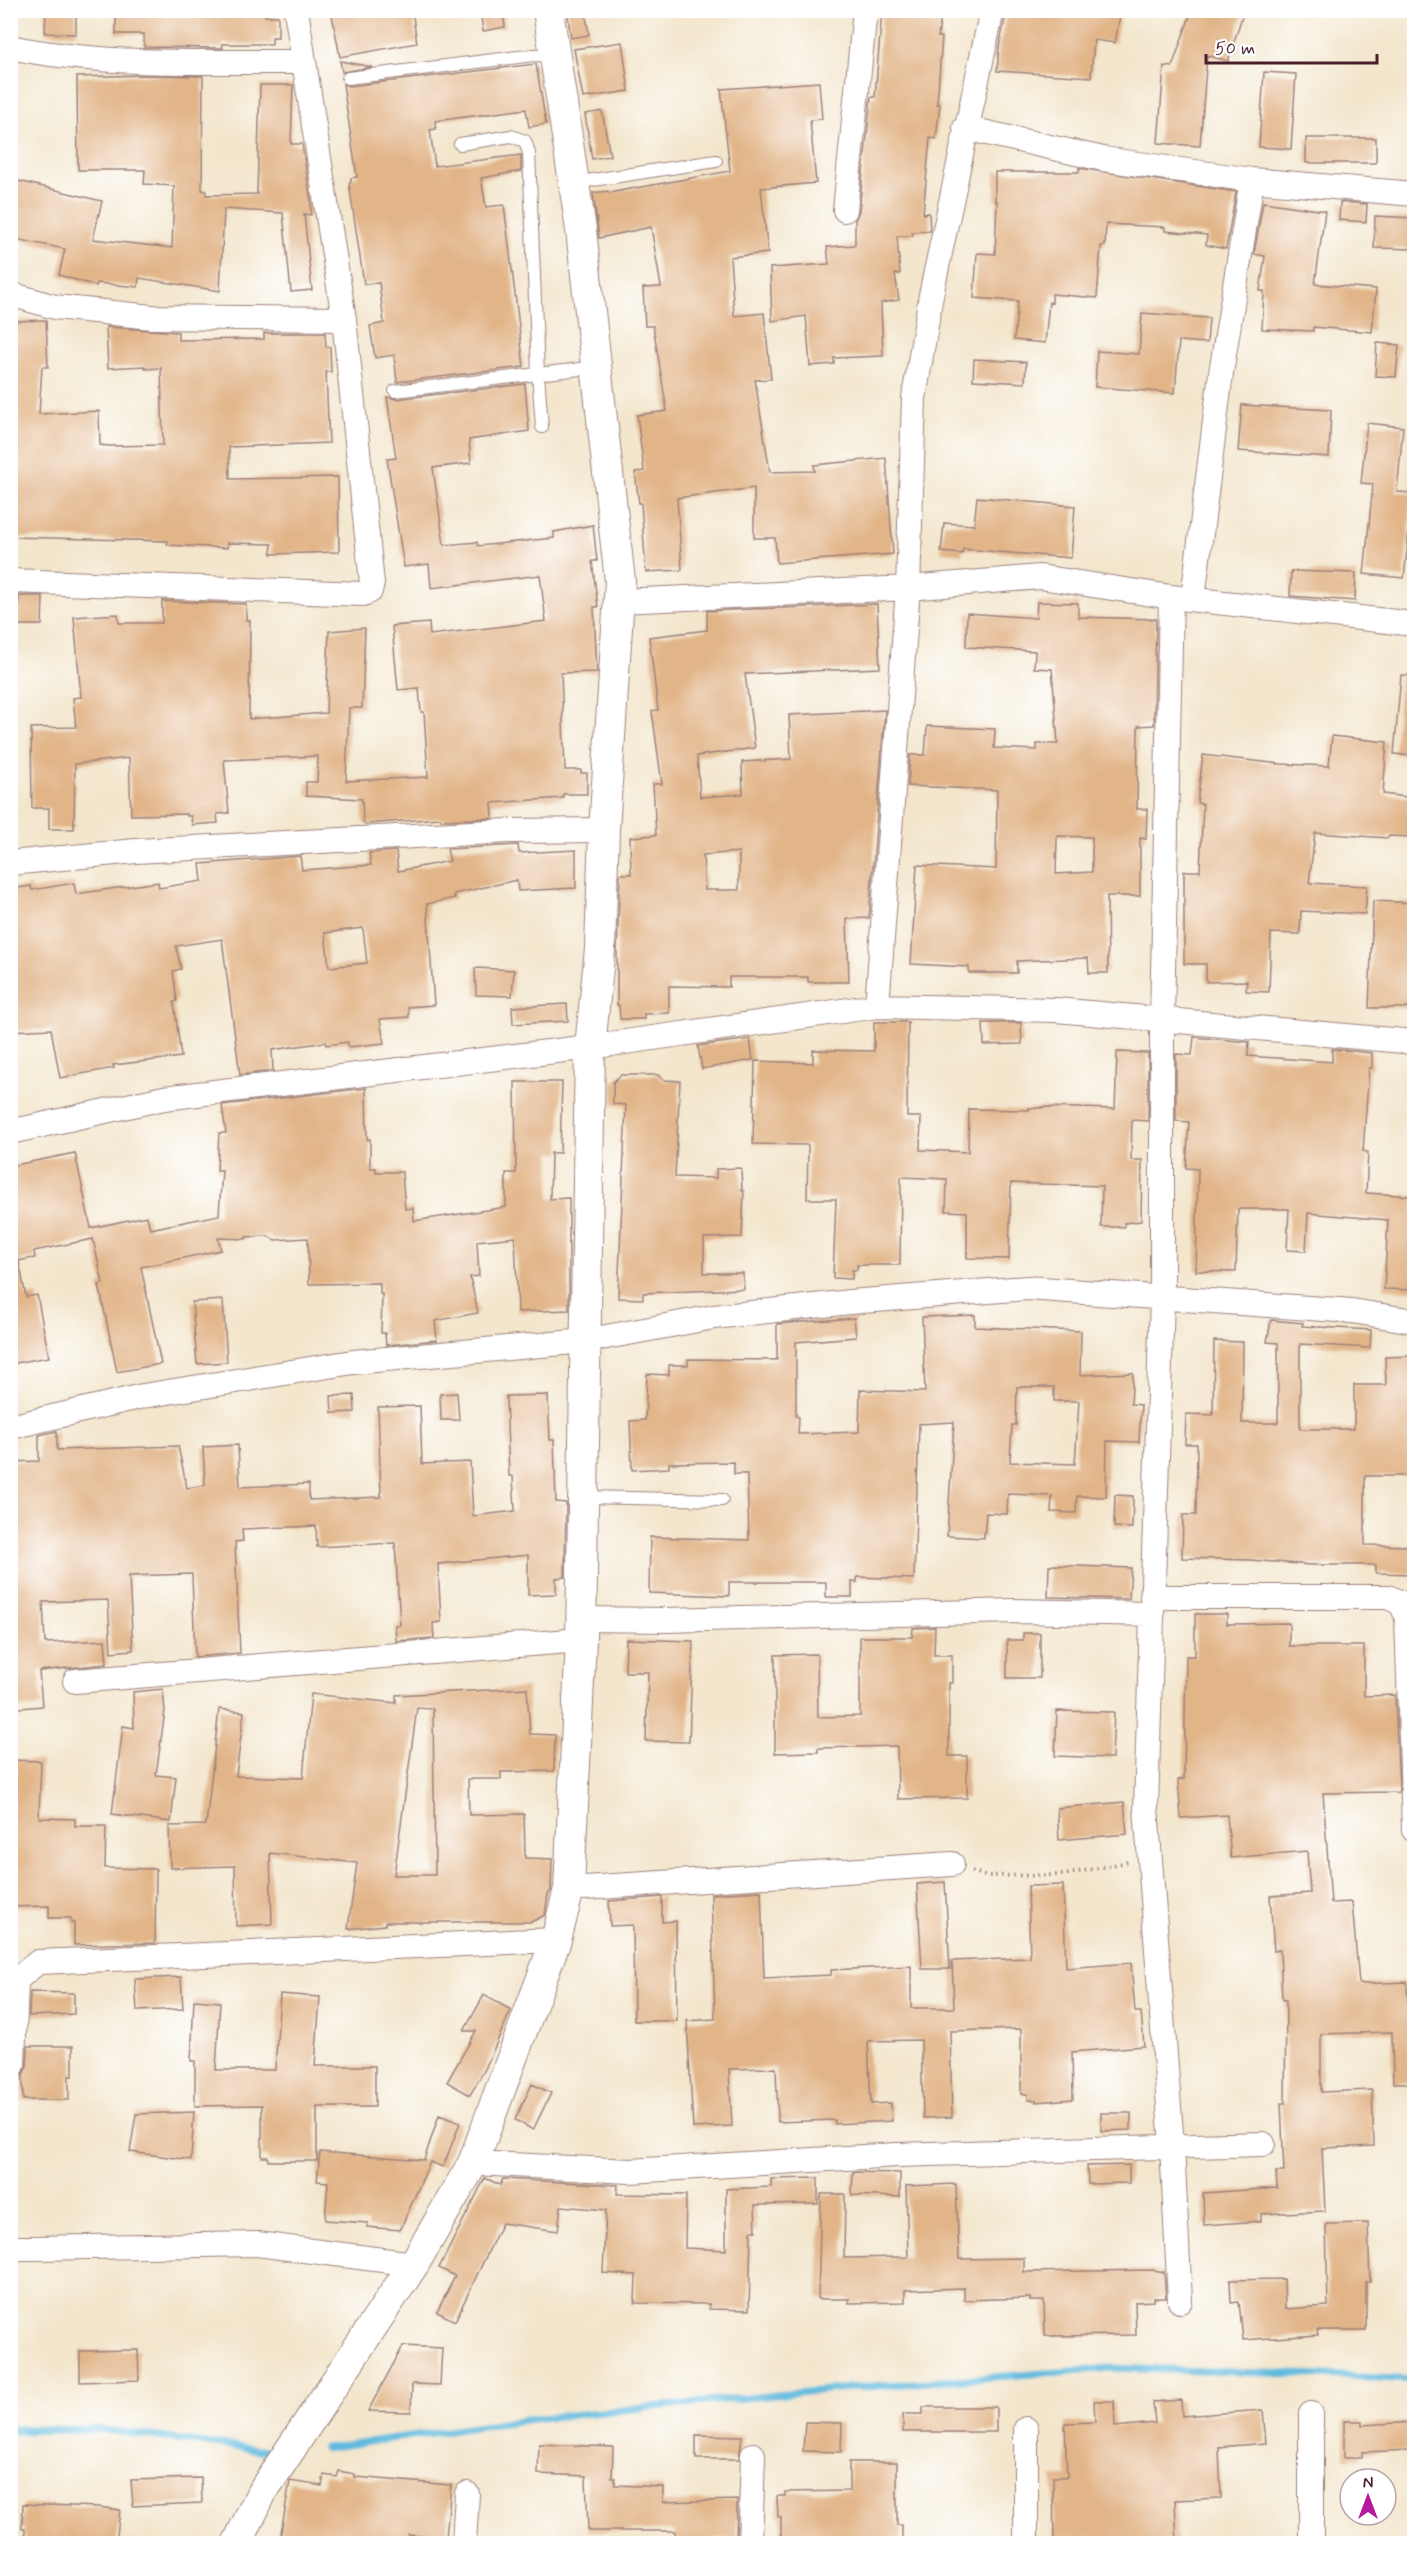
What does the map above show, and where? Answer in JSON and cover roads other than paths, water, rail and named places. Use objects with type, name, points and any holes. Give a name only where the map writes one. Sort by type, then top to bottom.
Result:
[{"type":"street","points":[[10,581],[363,594],[370,591],[372,583],[344,319],[296,10]]},
{"type":"street","points":[[237,2544],[262,2492],[414,2264],[473,2163],[556,1940],[569,1889],[581,1629],[590,1047],[600,949],[604,830],[620,581],[598,367],[548,10]]},
{"type":"street","points":[[846,210],[865,10]]},
{"type":"street","points":[[877,1006],[908,588],[914,398],[931,295],[992,10]]},
{"type":"street","points":[[10,47],[47,55],[144,61],[304,62]]},
{"type":"street","points":[[965,128],[1103,159],[1252,180],[1414,194]]},
{"type":"street","points":[[1180,2301],[1172,2146],[1146,1808],[1162,1298],[1162,1019],[1182,598],[1252,180]]},
{"type":"street","points":[[10,294],[55,307],[152,317],[344,319]]},
{"type":"street","points":[[620,601],[908,588],[1041,577],[1182,598],[1414,624]]},
{"type":"street","points":[[10,863],[136,851],[509,831],[604,830]]},
{"type":"street","points":[[10,1132],[164,1098],[590,1047],[877,1006],[1056,1010],[1414,1042]]},
{"type":"street","points":[[10,1426],[74,1410],[236,1380],[353,1362],[585,1341],[714,1317],[850,1302],[1027,1288],[1352,1311],[1414,1321]]},
{"type":"street","points":[[75,1682],[666,1620],[1388,1598],[1408,1603],[1414,1830]]},
{"type":"street","points":[[569,1889],[952,1864]]},
{"type":"street","points":[[10,2068],[13,2065],[16,1980],[38,1962],[556,1940]]},
{"type":"street","points":[[473,2163],[630,2171],[896,2155],[1263,2144]]},
{"type":"street","points":[[10,2253],[15,2248],[257,2244],[414,2264]]},
{"type":"street","points":[[1311,2414],[1311,2544]]},
{"type":"street","points":[[1026,2429],[1026,2544]]},
{"type":"street","points":[[750,2544],[753,2455]]},
{"type":"street","points":[[464,2544],[466,2494]]},
{"type":"lane","points":[[348,78],[534,55],[555,56]]},
{"type":"lane","points":[[460,144],[511,136],[525,141],[529,153],[542,427]]},
{"type":"lane","points":[[574,183],[716,161]]},
{"type":"lane","points":[[395,391],[598,367]]},
{"type":"lane","points":[[583,1497],[722,1500]]},
{"type":"waterway","points":[[324,2448],[540,2418],[849,2388],[1111,2368],[1414,2380]]},
{"type":"waterway","points":[[10,2429],[98,2429],[10,2431]]},
{"type":"waterway","points":[[98,2429],[266,2451]]}]
